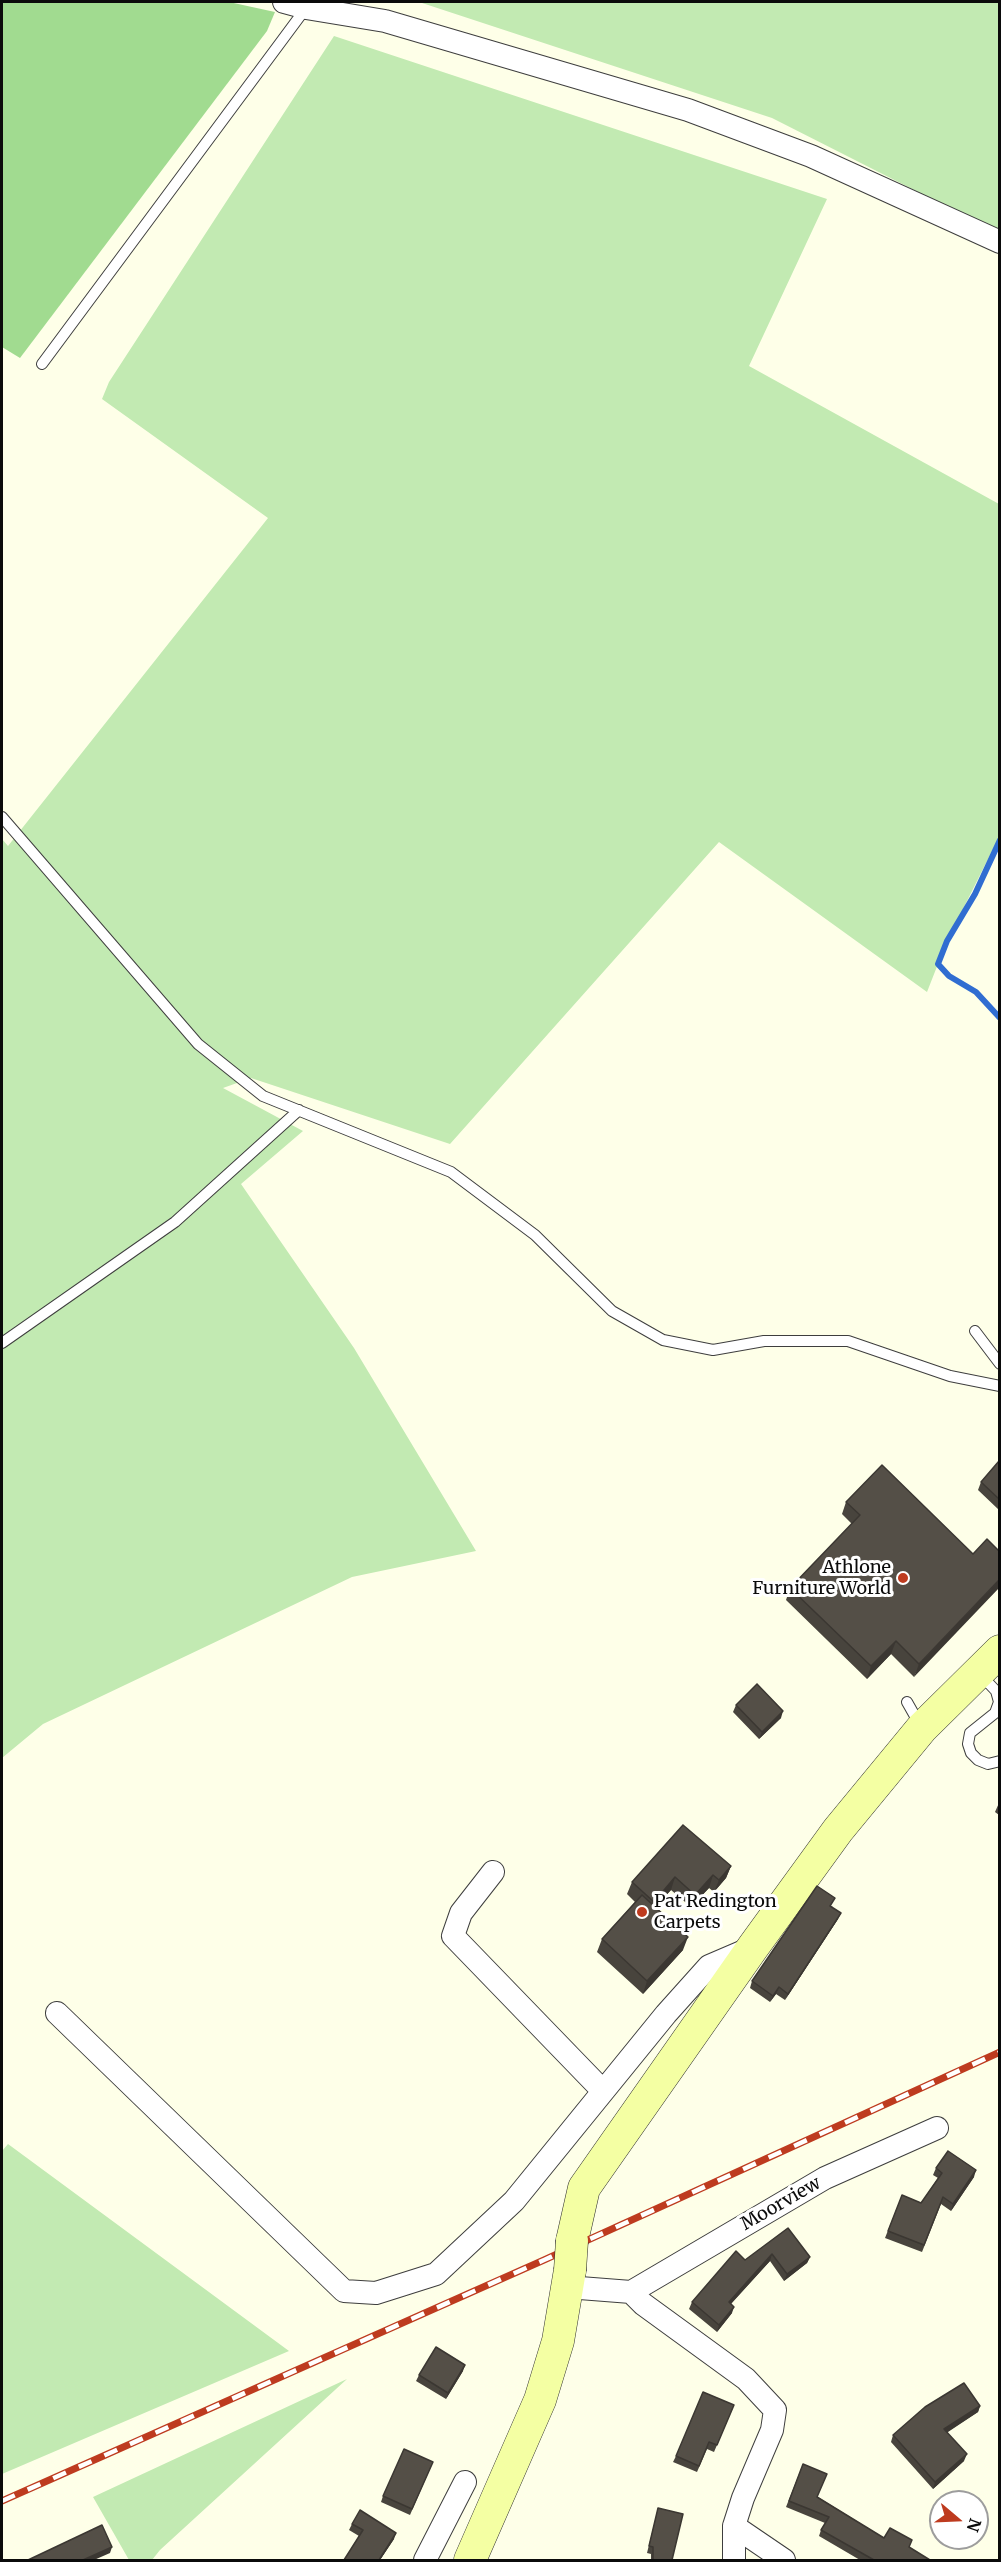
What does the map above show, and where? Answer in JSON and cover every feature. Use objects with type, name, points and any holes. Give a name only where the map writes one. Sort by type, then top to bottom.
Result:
[{"type":"main road","points":[[470,2560],[540,2400],[558,2341],[584,2188],[838,1830],[915,1715],[989,1662]]},
{"type":"street","points":[[295,5],[386,11],[688,110],[811,156],[999,242]]},
{"type":"street","points":[[493,1872],[461,1913],[453,1936],[602,2090]]},
{"type":"street","points":[[57,2013],[344,2291],[376,2292],[436,2274],[514,2201],[602,2090],[710,1966],[753,1947]]},
{"type":"street","name":"Moorview","points":[[631,2292],[825,2178],[937,2128]]},
{"type":"street","points":[[570,2266],[631,2292],[643,2304],[746,2379],[775,2410],[772,2430],[743,2498],[734,2526],[734,2560]]},
{"type":"street","points":[[425,2560],[465,2482]]},
{"type":"street","points":[[734,2526],[784,2560]]},
{"type":"lane","points":[[42,364],[295,5]]},
{"type":"lane","points":[[2,817],[198,1044],[263,1096],[451,1172],[535,1235],[612,1311],[663,1340],[713,1350],[764,1341],[848,1341],[950,1376],[999,1386]]},
{"type":"lane","points":[[2,1343],[175,1222],[299,1110]]},
{"type":"lane","points":[[975,1331],[999,1364]]},
{"type":"lane","points":[[989,1662],[999,1702],[995,1713],[970,1733],[968,1744],[971,1753],[978,1760],[988,1764],[999,1761]]},
{"type":"green space","points":[[2,2],[229,2],[275,12],[267,31],[20,358],[2,347]]},
{"type":"green space","points":[[419,2],[999,2],[999,233],[772,118]]},
{"type":"green space","points":[[334,36],[827,199],[749,366],[999,504],[999,837],[947,941],[927,992],[719,842],[450,1144],[251,1078],[223,1088],[303,1131],[241,1184],[354,1348],[476,1551],[352,1577],[43,1724],[2,1758],[2,839],[8,846],[268,518],[102,399],[109,382]]},
{"type":"green space","points":[[8,2144],[289,2351],[2,2474],[2,2151]]},
{"type":"green space","points":[[347,2379],[160,2550],[152,2560],[129,2560],[93,2497]]},
{"type":"building","points":[[999,1461],[999,1499],[981,1482]]},
{"type":"building","name":"Athlone Furniture World","points":[[882,1465],[973,1554],[987,1539],[999,1551],[999,1580],[919,1664],[896,1641],[871,1666],[790,1588],[860,1515],[846,1502]]},
{"type":"building","points":[[757,1684],[783,1711],[762,1732],[736,1705]]},
{"type":"building","points":[[683,1825],[731,1866],[719,1880],[713,1875],[695,1895],[675,1877],[654,1902],[632,1882]]},
{"type":"building","points":[[817,1886],[835,1898],[830,1906],[841,1913],[788,1994],[779,1987],[773,1996],[752,1981]]},
{"type":"building","points":[[642,1895],[688,1937],[647,1981],[602,1939]]},
{"type":"building","points":[[948,2151],[976,2170],[953,2204],[943,2197],[924,2245],[888,2231],[902,2195],[921,2203],[942,2173],[936,2168]]},
{"type":"building","points":[[788,2228],[810,2257],[787,2274],[772,2254],[729,2302],[734,2307],[719,2325],[692,2302],[736,2251],[745,2260]]},
{"type":"building","points":[[436,2347],[465,2365],[448,2393],[419,2375]]},
{"type":"building","points":[[964,2383],[980,2406],[944,2429],[967,2454],[935,2482],[893,2435],[925,2407]]},
{"type":"building","points":[[703,2392],[734,2405],[717,2445],[709,2442],[699,2466],[676,2456]]},
{"type":"building","points":[[404,2449],[433,2462],[412,2509],[383,2496]]},
{"type":"building","points":[[803,2464],[827,2474],[817,2497],[884,2538],[890,2528],[912,2540],[909,2547],[930,2560],[874,2560],[821,2530],[829,2517],[789,2501]]},
{"type":"building","points":[[658,2508],[683,2514],[672,2560],[653,2560],[653,2547],[649,2546]]},
{"type":"building","points":[[360,2510],[396,2533],[379,2560],[344,2560],[363,2530],[352,2524]]},
{"type":"building","points":[[102,2525],[112,2547],[83,2560],[28,2560]]},
{"type":"waterway","points":[[1000,840],[975,894],[947,941],[938,964],[949,976],[976,992],[1000,1018]]},
{"type":"railway","points":[[2,2501],[544,2260],[1000,2052]]},
{"type":"place","name":"Athlone Furniture World","points":[[903,1578]]},
{"type":"place","name":"Pat Redington Carpets","points":[[642,1912]]}]
